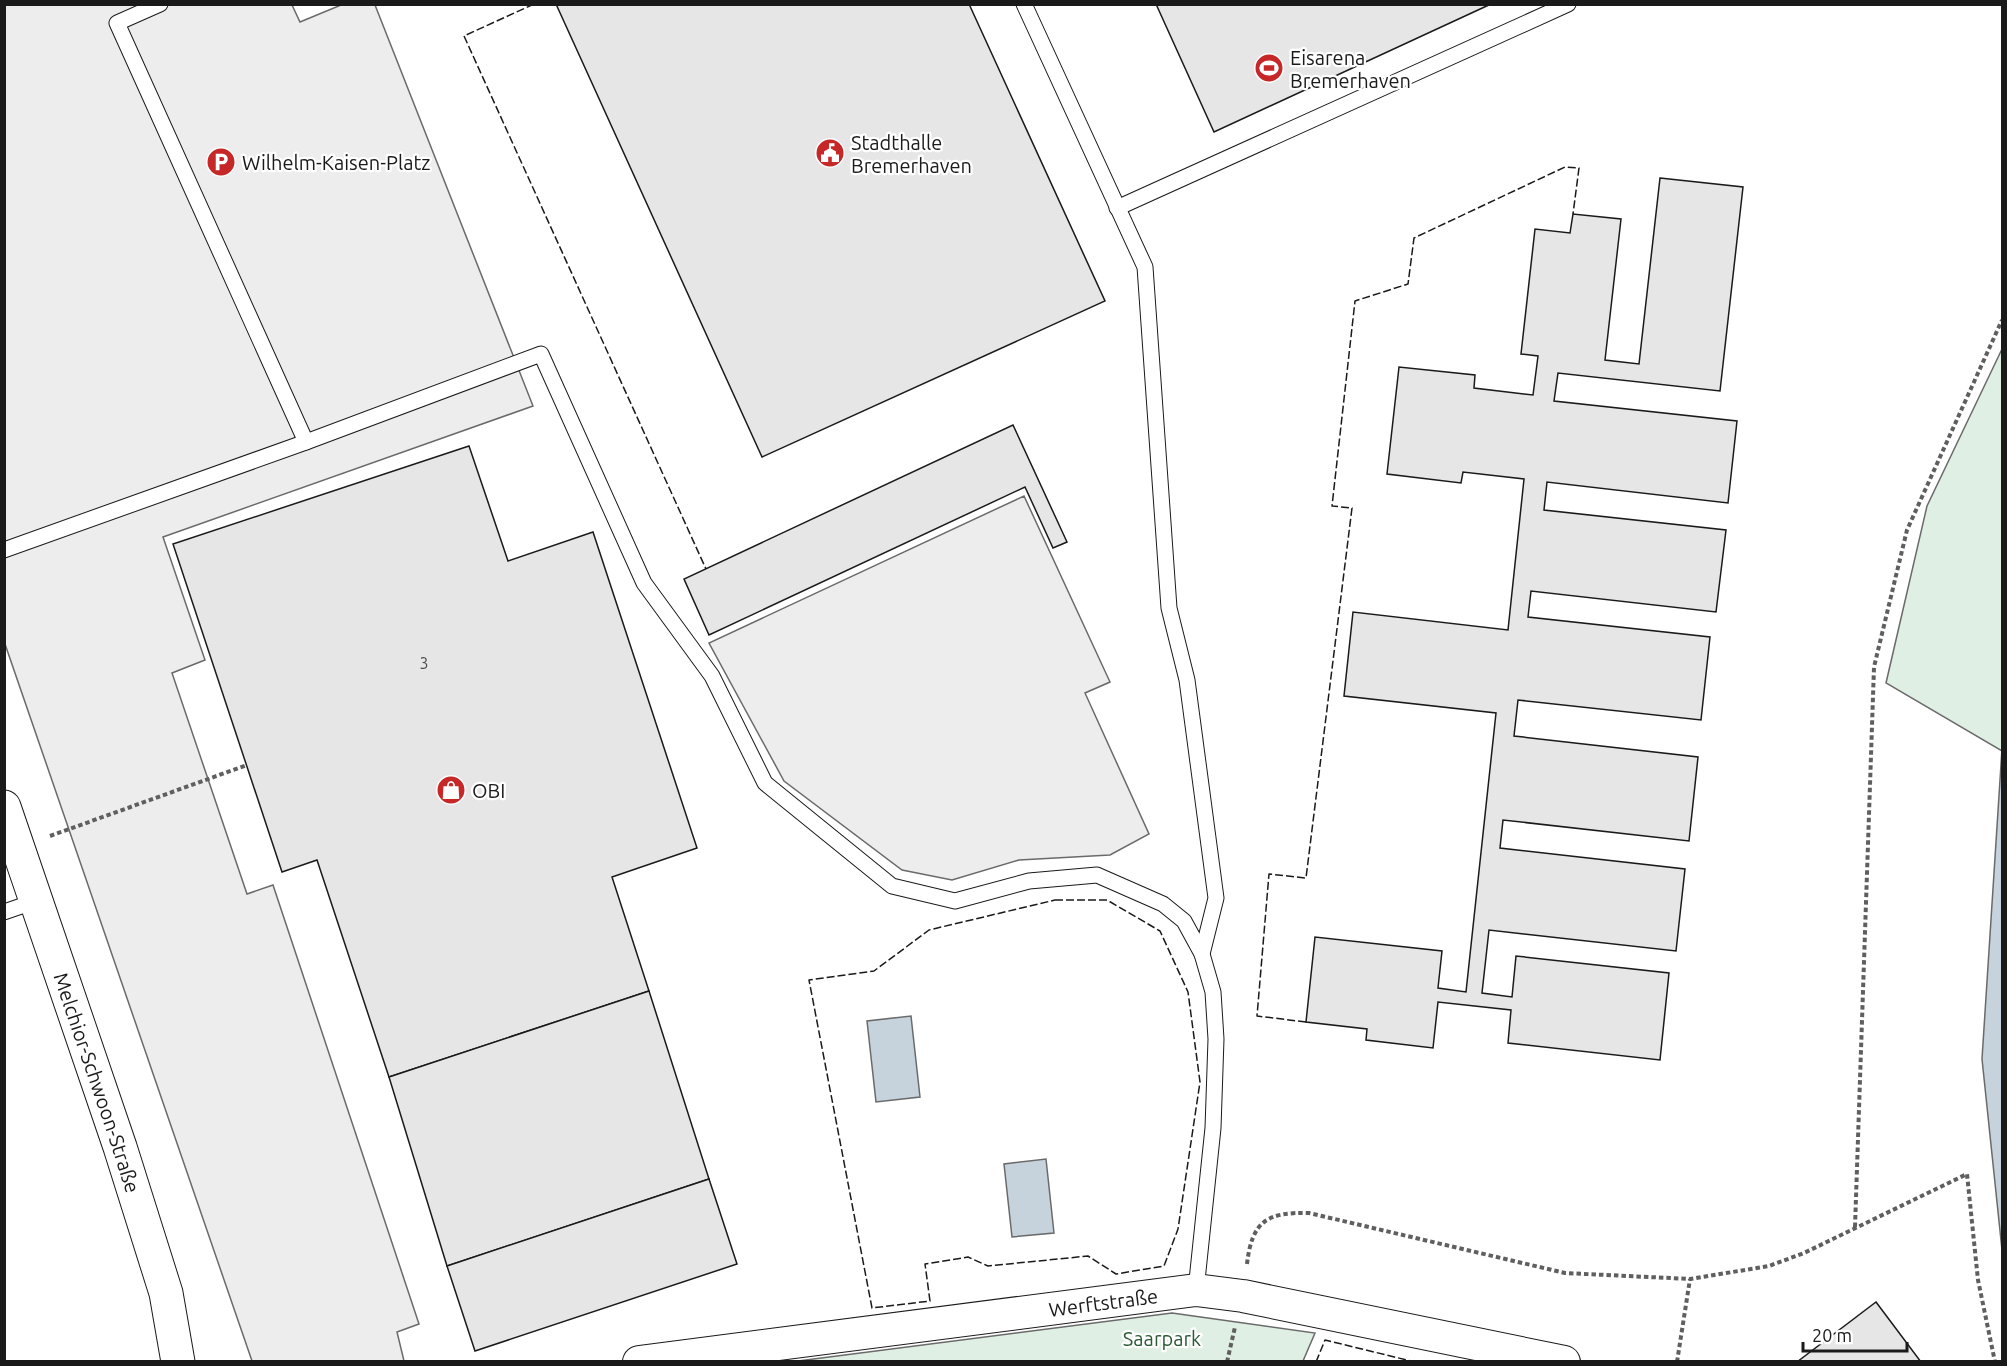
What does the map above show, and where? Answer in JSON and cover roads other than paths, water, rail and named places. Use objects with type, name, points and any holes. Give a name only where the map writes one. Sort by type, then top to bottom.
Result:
[{"type":"main road","name":"Melchior-Schwoon-Straße","points":[[4,807],[131,1181],[166,1293],[178,1362]]},
{"type":"street","name":"Werftstraße","points":[[639,1362],[1196,1290],[1243,1296],[1564,1362]]},
{"type":"lane","points":[[160,4],[117,23],[306,442]]},
{"type":"lane","points":[[1024,4],[1145,267],[1169,609],[1187,680],[1216,897],[1202,954]]},
{"type":"lane","points":[[1117,208],[1568,4]]},
{"type":"lane","points":[[4,550],[306,442],[541,354],[644,583],[712,676],[765,783],[892,885],[955,901],[1029,881],[1097,875],[1162,904],[1184,921],[1202,954],[1213,992],[1216,1039],[1214,1128],[1196,1290]]},
{"type":"lane","points":[[4,912],[36,901]]},
{"type":"place","name":"Eisarena Bremerhaven","points":[[1269,68]]},
{"type":"place","name":"Stadthalle Bremerhaven","points":[[830,153]]},
{"type":"place","name":"Wilhelm-Kaisen-Platz","points":[[221,162]]},
{"type":"place","name":"OBI","points":[[451,790]]},
{"type":"park label","name":"Saarpark","points":[[1162,1338]]}]
